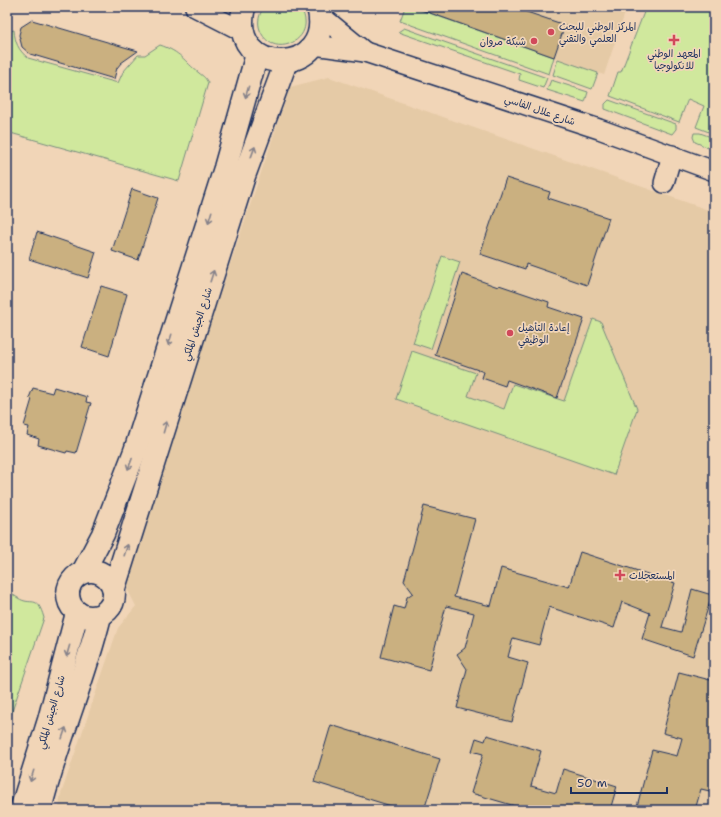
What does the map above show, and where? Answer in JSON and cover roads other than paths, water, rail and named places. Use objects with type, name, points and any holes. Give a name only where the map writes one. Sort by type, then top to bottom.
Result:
[{"type":"main road","points":[[244,7],[241,19],[242,32],[248,44],[257,54],[276,62],[286,62],[297,59],[314,45],[321,26],[319,11]]},
{"type":"main road","name":"شارع الجيش الملكي","points":[[83,572],[104,534],[135,451],[223,175],[257,54]]},
{"type":"main road","name":"شارع الجيش الملكي","points":[[114,588],[244,176],[286,62]]},
{"type":"main road","points":[[91,570],[107,576],[114,588],[115,598],[112,606],[100,616],[88,617],[77,613],[71,606],[68,597],[68,588],[72,581],[83,572],[91,570]]},
{"type":"main road","name":"شارع الجيش الملكي","points":[[21,810],[49,720],[77,613]]},
{"type":"main road","name":"شارع الجيش الملكي","points":[[40,810],[86,667],[100,616]]},
{"type":"street","points":[[195,7],[242,32]]},
{"type":"street","name":"شارع علال الفاسي","points":[[319,11],[365,52]]},
{"type":"street","name":"شارع علال الفاسي","points":[[314,45],[365,52],[507,98],[714,171]]},
{"type":"street","points":[[664,183],[672,155]]},
{"type":"place","name":"المركز الوطني للبحث العلمي والتقني","points":[[551,32]]},
{"type":"place","name":"المعهد الوطني للانكولوجيا","points":[[674,40]]},
{"type":"place","name":"شبكة مروان","points":[[534,41]]},
{"type":"place","name":"إعادة التأهيل الوظيفي","points":[[510,333]]},
{"type":"place","name":"المستعجلات","points":[[620,575]]}]
